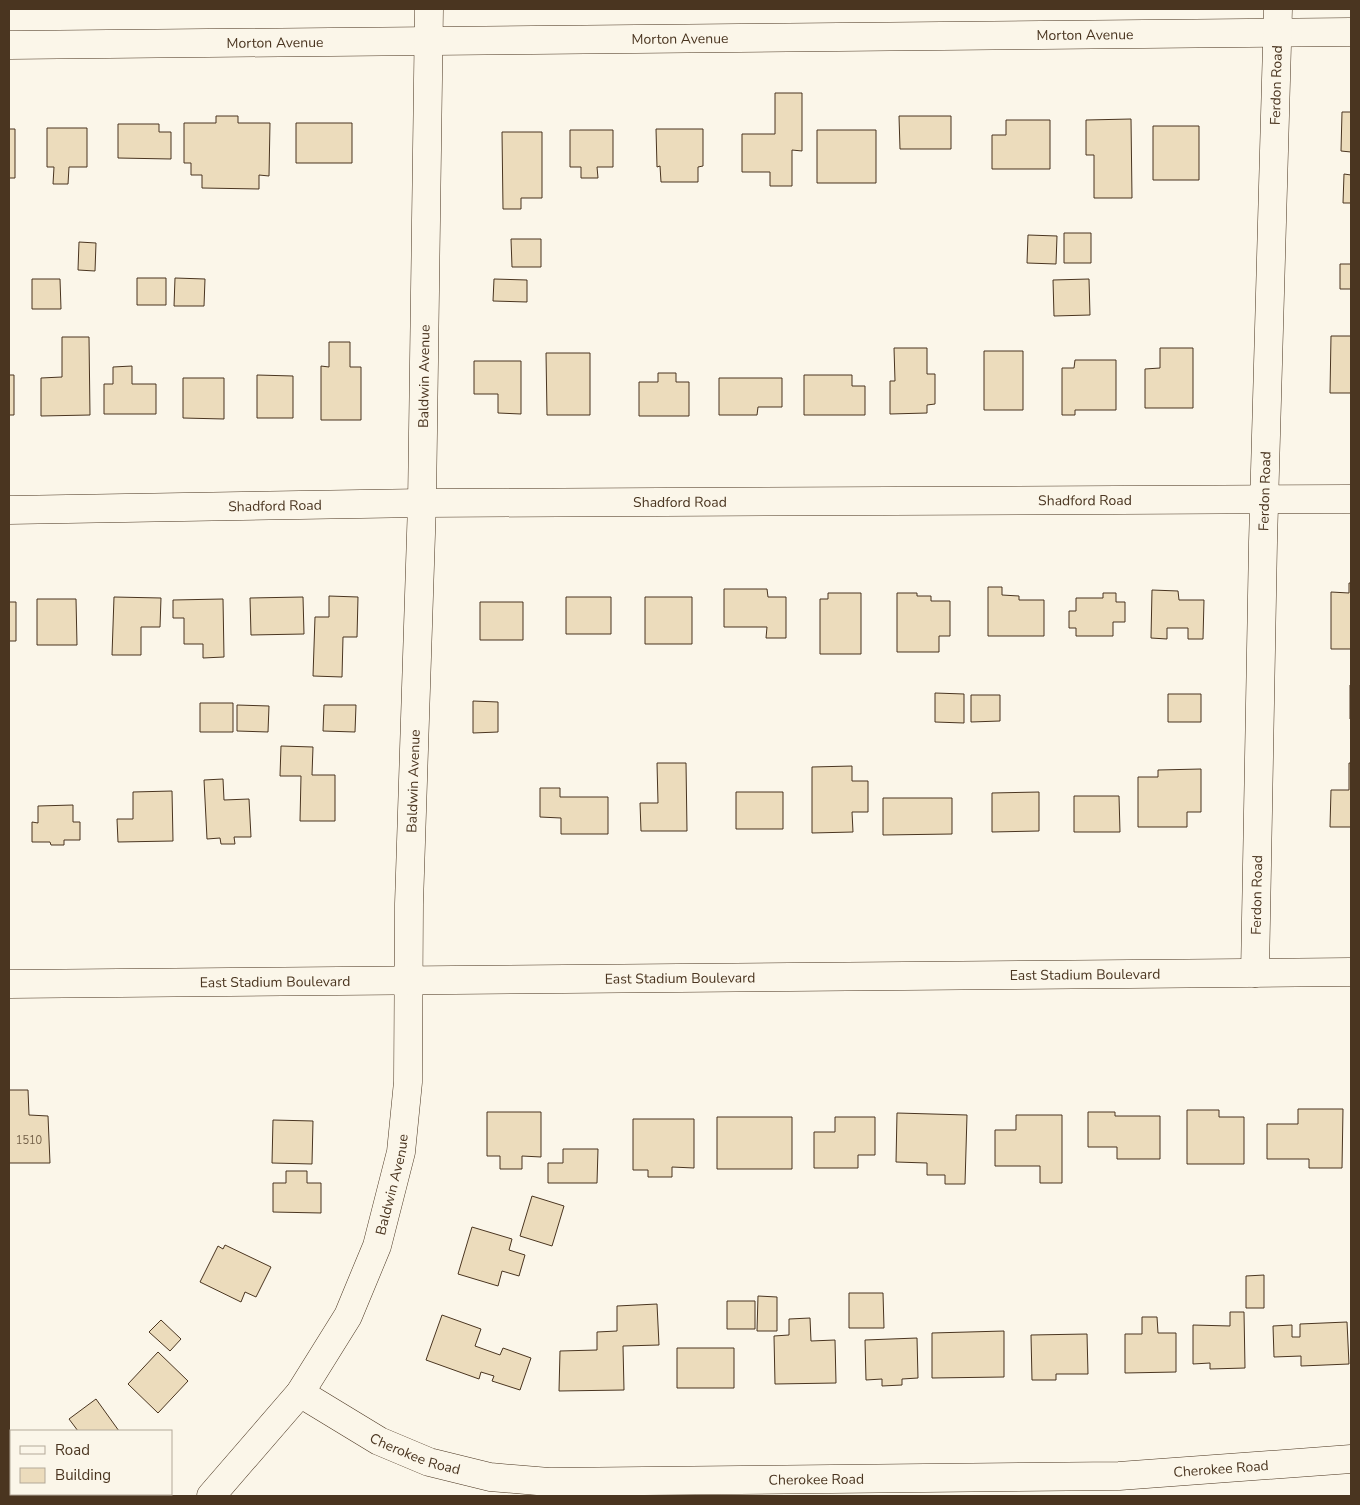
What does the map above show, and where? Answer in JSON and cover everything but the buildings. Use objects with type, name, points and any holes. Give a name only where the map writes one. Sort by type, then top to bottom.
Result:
[{"type":"street","name":"Baldwin Avenue","points":[[211,1496],[300,1393],[348,1316],[376,1246],[401,1152],[407,1091],[410,981],[409,904],[422,503],[429,9]]},
{"type":"street","name":"Morton Avenue","points":[[9,45],[428,41],[1278,21],[1351,32]]},
{"type":"street","name":"Ferdon Road","points":[[1255,973],[1278,21]]},
{"type":"street","name":"Shadford Road","points":[[9,510],[422,503],[1351,499]]},
{"type":"street","name":"East Stadium Boulevard","points":[[9,984],[1351,972]]},
{"type":"street","name":"Cherokee Road","points":[[300,1393],[379,1441],[430,1462],[490,1478],[549,1482],[1119,1476],[1351,1459]]}]
